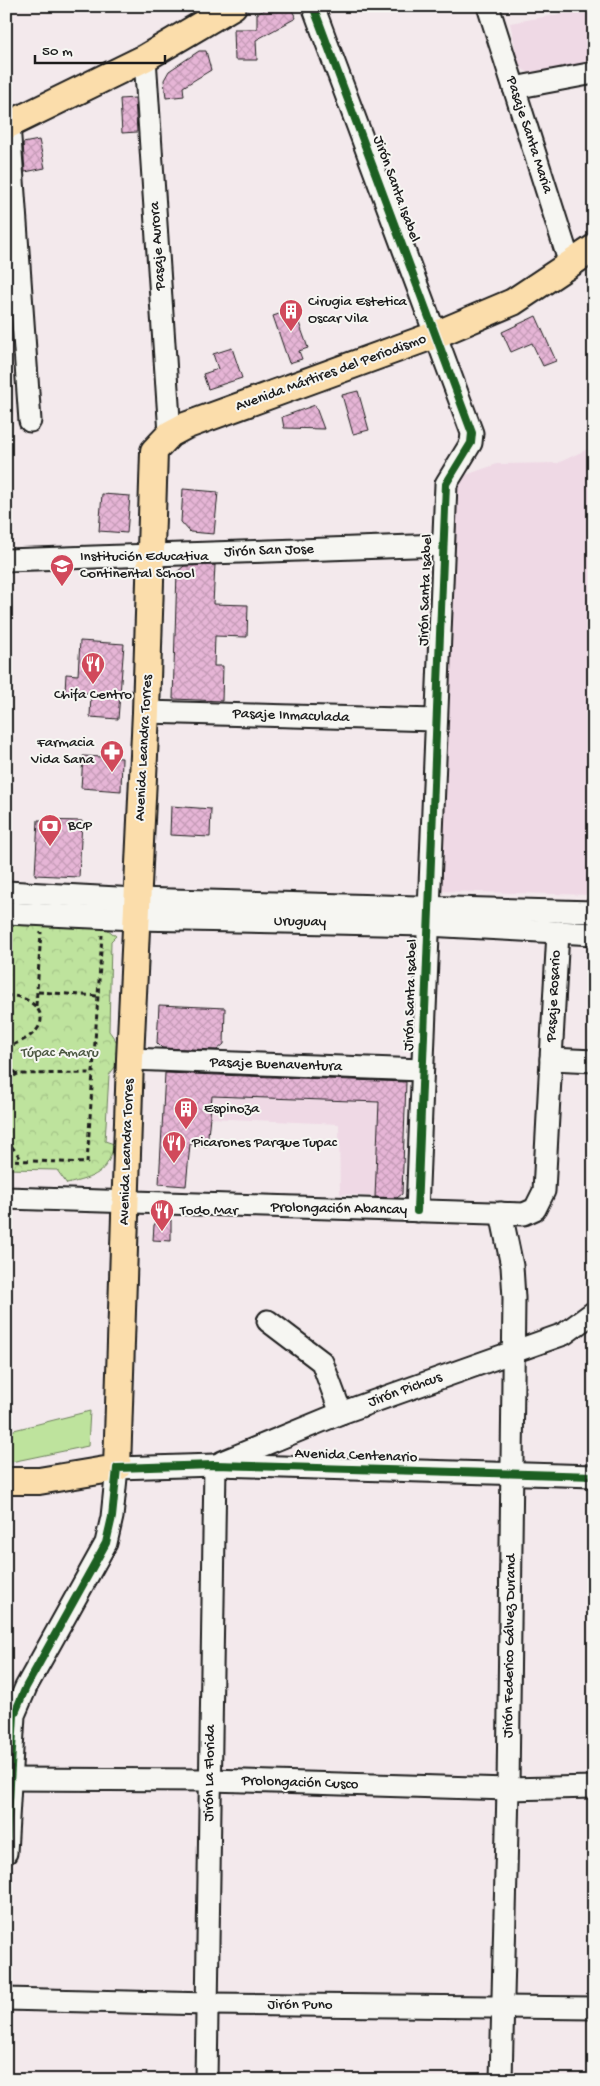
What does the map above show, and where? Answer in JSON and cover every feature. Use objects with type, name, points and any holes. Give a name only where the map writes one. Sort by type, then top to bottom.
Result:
[{"type":"main road","points":[[8,125],[145,58],[233,6]]},
{"type":"main road","name":"Avenida Mártires del Periodismo","points":[[170,434],[185,426],[435,335],[513,302],[594,248]]},
{"type":"main road","name":"Avenida Leandra Torres","points":[[117,1468],[130,1060],[146,712],[154,451],[160,442],[170,434]]},
{"type":"main road","name":"Avenida Centenario","points":[[6,1481],[39,1481],[117,1468]]},
{"type":"street","name":"Jirón Santa Isabel","points":[[313,6],[472,433],[471,443],[446,484],[435,720],[417,1211]]},
{"type":"street","name":"Pasaje Santa Maria","points":[[488,6],[570,264]]},
{"type":"street","name":"Pasaje Aurora","points":[[145,58],[170,434]]},
{"type":"street","points":[[514,88],[594,73]]},
{"type":"street","points":[[8,125],[30,421]]},
{"type":"street","name":"Jirón San Jose","points":[[6,560],[442,545]]},
{"type":"street","name":"Pasaje Inmaculada","points":[[146,712],[435,720]]},
{"type":"street","name":"Uruguay","points":[[6,892],[136,909]]},
{"type":"street","name":"Uruguay","points":[[6,913],[136,909],[428,915],[594,912]]},
{"type":"street","name":"Uruguay","points":[[428,915],[558,932],[594,934]]},
{"type":"street","name":"Pasaje Rosario","points":[[551,1059],[558,932]]},
{"type":"street","points":[[551,1059],[594,1061]]},
{"type":"street","name":"Prolongación Abancay","points":[[6,1198],[524,1214],[535,1209],[544,1191],[551,1059]]},
{"type":"street","name":"Pasaje Buenaventura","points":[[130,1060],[422,1070]]},
{"type":"street","name":"Jirón Federico Gálvez Durand","points":[[501,1213],[513,1274],[513,1475],[501,2080]]},
{"type":"street","name":"Jirón Pichcus","points":[[215,1466],[341,1413],[564,1334],[594,1312]]},
{"type":"street","points":[[268,1321],[322,1362],[341,1413]]},
{"type":"street","name":"Avenida Centenario","points":[[117,1468],[215,1466],[594,1476]]},
{"type":"street","name":"Jirón La Florida","points":[[206,2080],[215,1466]]},
{"type":"street","name":"Avenida Leandra Torres","points":[[6,1853],[8,1779],[14,1715],[26,1688],[106,1542],[112,1517],[117,1468]]},
{"type":"street","name":"Prolongación Cusco","points":[[8,1779],[210,1780],[508,1789],[594,1788]]},
{"type":"street","name":"Jirón Puno","points":[[6,1999],[208,2004],[594,2008]]},
{"type":"path","points":[[36,1006],[41,927]]},
{"type":"path","points":[[6,1160],[87,1163],[102,927]]},
{"type":"path","points":[[38,992],[98,996]]},
{"type":"path","points":[[6,996],[24,998],[40,1010],[41,1017],[32,1035],[6,1048]]},
{"type":"path","points":[[6,1066],[18,1074]]},
{"type":"path","points":[[6,1080],[18,1074],[93,1073]]},
{"type":"path","points":[[6,1139],[23,1161]]},
{"type":"shaded area","points":[[594,8],[594,61],[529,73],[519,67],[510,23]]},
{"type":"shaded area","points":[[594,446],[594,895],[436,891],[453,495],[463,476],[497,464],[558,463]]},
{"type":"shaded area","points":[[165,1067],[406,1075],[402,1194],[395,1198],[340,1194],[339,1124],[210,1118],[164,1096]]},
{"type":"green space","name":"Túpac Amaru","points":[[6,923],[103,926],[116,936],[111,941],[109,1031],[119,1045],[118,1063],[109,1075],[105,1141],[114,1144],[104,1168],[92,1176],[67,1184],[57,1170],[6,1169]]},
{"type":"green space","points":[[90,1411],[88,1446],[6,1463],[6,1432]]},
{"type":"building","points":[[271,6],[290,6],[296,18],[256,40],[257,60],[235,60],[234,29],[257,29],[257,14]]},
{"type":"building","points":[[199,51],[206,51],[211,70],[183,87],[184,96],[166,98],[164,80],[169,71]]},
{"type":"building","points":[[135,98],[137,132],[122,133],[120,99]]},
{"type":"building","points":[[39,140],[45,168],[25,172],[23,143]]},
{"type":"building","name":"Cirugia Estetica Oscar Vila","points":[[294,309],[308,348],[299,351],[302,359],[289,363],[273,316]]},
{"type":"building","points":[[536,316],[556,361],[543,366],[532,343],[511,352],[502,332]]},
{"type":"building","points":[[232,348],[242,378],[208,389],[203,374],[218,369],[213,354]]},
{"type":"building","points":[[358,391],[369,430],[353,434],[342,395]]},
{"type":"building","points":[[315,405],[324,429],[284,428],[282,417]]},
{"type":"building","points":[[183,489],[218,492],[214,534],[190,532],[181,522]]},
{"type":"building","points":[[102,494],[130,496],[127,533],[99,531]]},
{"type":"building","points":[[215,565],[213,604],[248,605],[247,637],[215,636],[214,666],[223,666],[222,701],[173,699],[177,572],[184,566]]},
{"type":"building","points":[[80,641],[124,644],[118,719],[90,717],[91,693],[65,692],[66,674],[78,675]]},
{"type":"building","points":[[83,756],[122,758],[121,791],[81,788]]},
{"type":"building","points":[[171,806],[211,809],[210,837],[170,835]]},
{"type":"building","name":"BCP","points":[[38,820],[82,821],[79,877],[35,875]]},
{"type":"building","points":[[159,1005],[225,1008],[224,1044],[217,1050],[162,1048],[157,1043]]},
{"type":"building","points":[[165,1073],[406,1082],[402,1194],[397,1198],[375,1197],[379,1102],[212,1096],[207,1146],[190,1144],[186,1186],[159,1184]]},
{"type":"building","name":"Todo Mar","points":[[158,1220],[171,1220],[171,1241],[153,1240],[154,1225]]},
{"type":"cycle path","points":[[313,6],[472,433],[471,443],[446,484],[417,1211]]},
{"type":"cycle path","points":[[6,1853],[14,1715],[26,1687],[106,1543],[112,1517],[117,1468],[215,1465],[594,1476]]},
{"type":"place","name":"Cirugia Estetica Oscar Vila","points":[[291,332]]},
{"type":"place","name":"Institución Educativa Continental School","points":[[62,587]]},
{"type":"place","name":"Chifa Centro","points":[[93,685]]},
{"type":"place","name":"Farmacia Vida Sana","points":[[112,773]]},
{"type":"place","name":"BCP","points":[[50,847]]},
{"type":"place","name":"Espinoza","points":[[186,1130]]},
{"type":"place","name":"Picarones Parque Tupac","points":[[174,1164]]},
{"type":"place","name":"Todo Mar","points":[[162,1232]]}]
